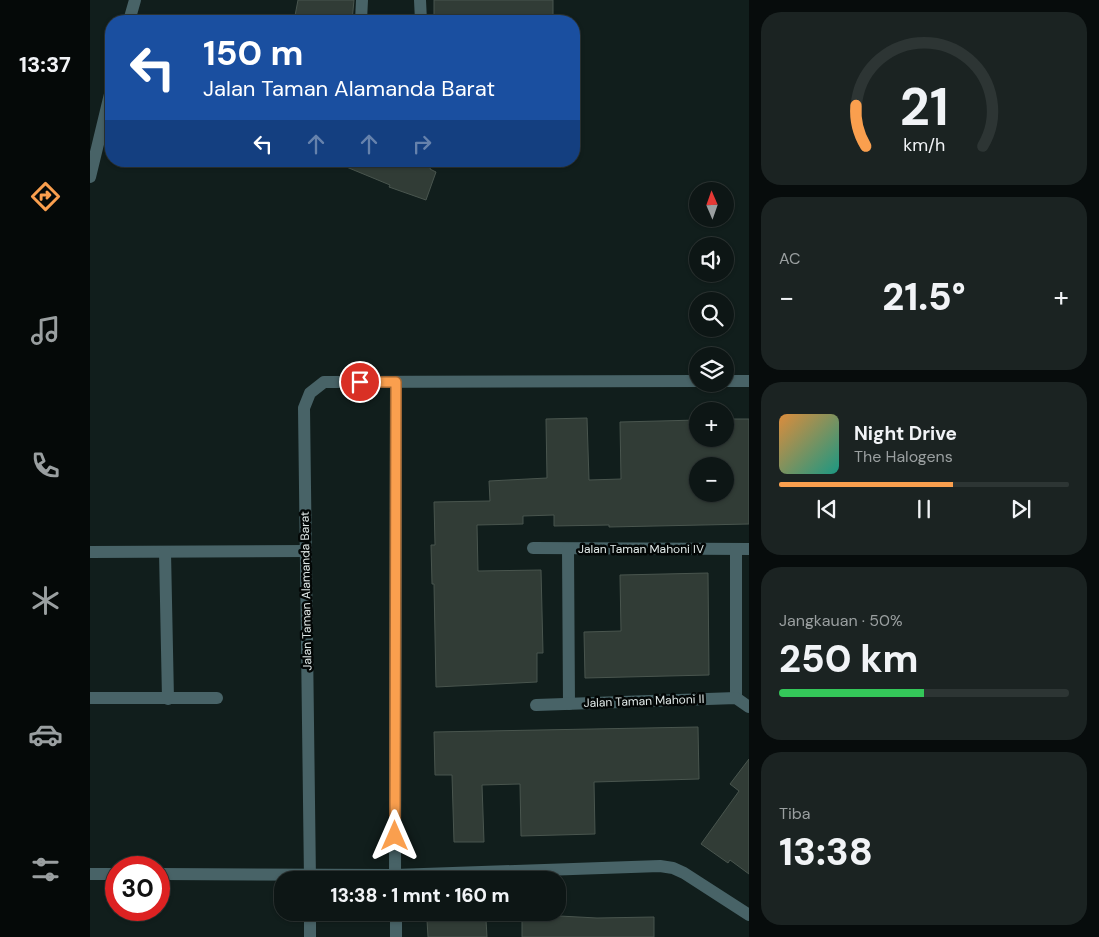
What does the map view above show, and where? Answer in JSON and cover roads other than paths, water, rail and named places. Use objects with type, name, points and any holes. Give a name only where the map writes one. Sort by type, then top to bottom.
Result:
[{"type":"street","points":[[131,15],[135,0]]},
{"type":"street","points":[[361,15],[362,0]]},
{"type":"street","points":[[420,0],[421,15]]},
{"type":"street","points":[[90,177],[105,115]]},
{"type":"street","name":"Jalan Taman Alamanda Barat","points":[[310,871],[304,408],[310,393],[324,382],[689,381]]},
{"type":"street","points":[[734,381],[749,381]]},
{"type":"street","points":[[395,871],[396,382]]},
{"type":"street","name":"Jalan Taman Mahoni IV","points":[[533,548],[749,549]]},
{"type":"street","points":[[568,548],[569,704]]},
{"type":"street","points":[[736,549],[736,698],[749,707]]},
{"type":"street","points":[[90,552],[306,551]]},
{"type":"street","points":[[165,552],[168,698]]},
{"type":"street","points":[[90,698],[217,698]]},
{"type":"street","name":"Jalan Taman Mahoni II","points":[[536,705],[736,698]]},
{"type":"street","points":[[558,871],[666,867],[684,873],[749,915]]},
{"type":"street","points":[[90,874],[105,874]]},
{"type":"street","points":[[170,874],[274,876]]},
{"type":"street","points":[[310,921],[310,937]]},
{"type":"street","points":[[396,921],[396,937]]}]
